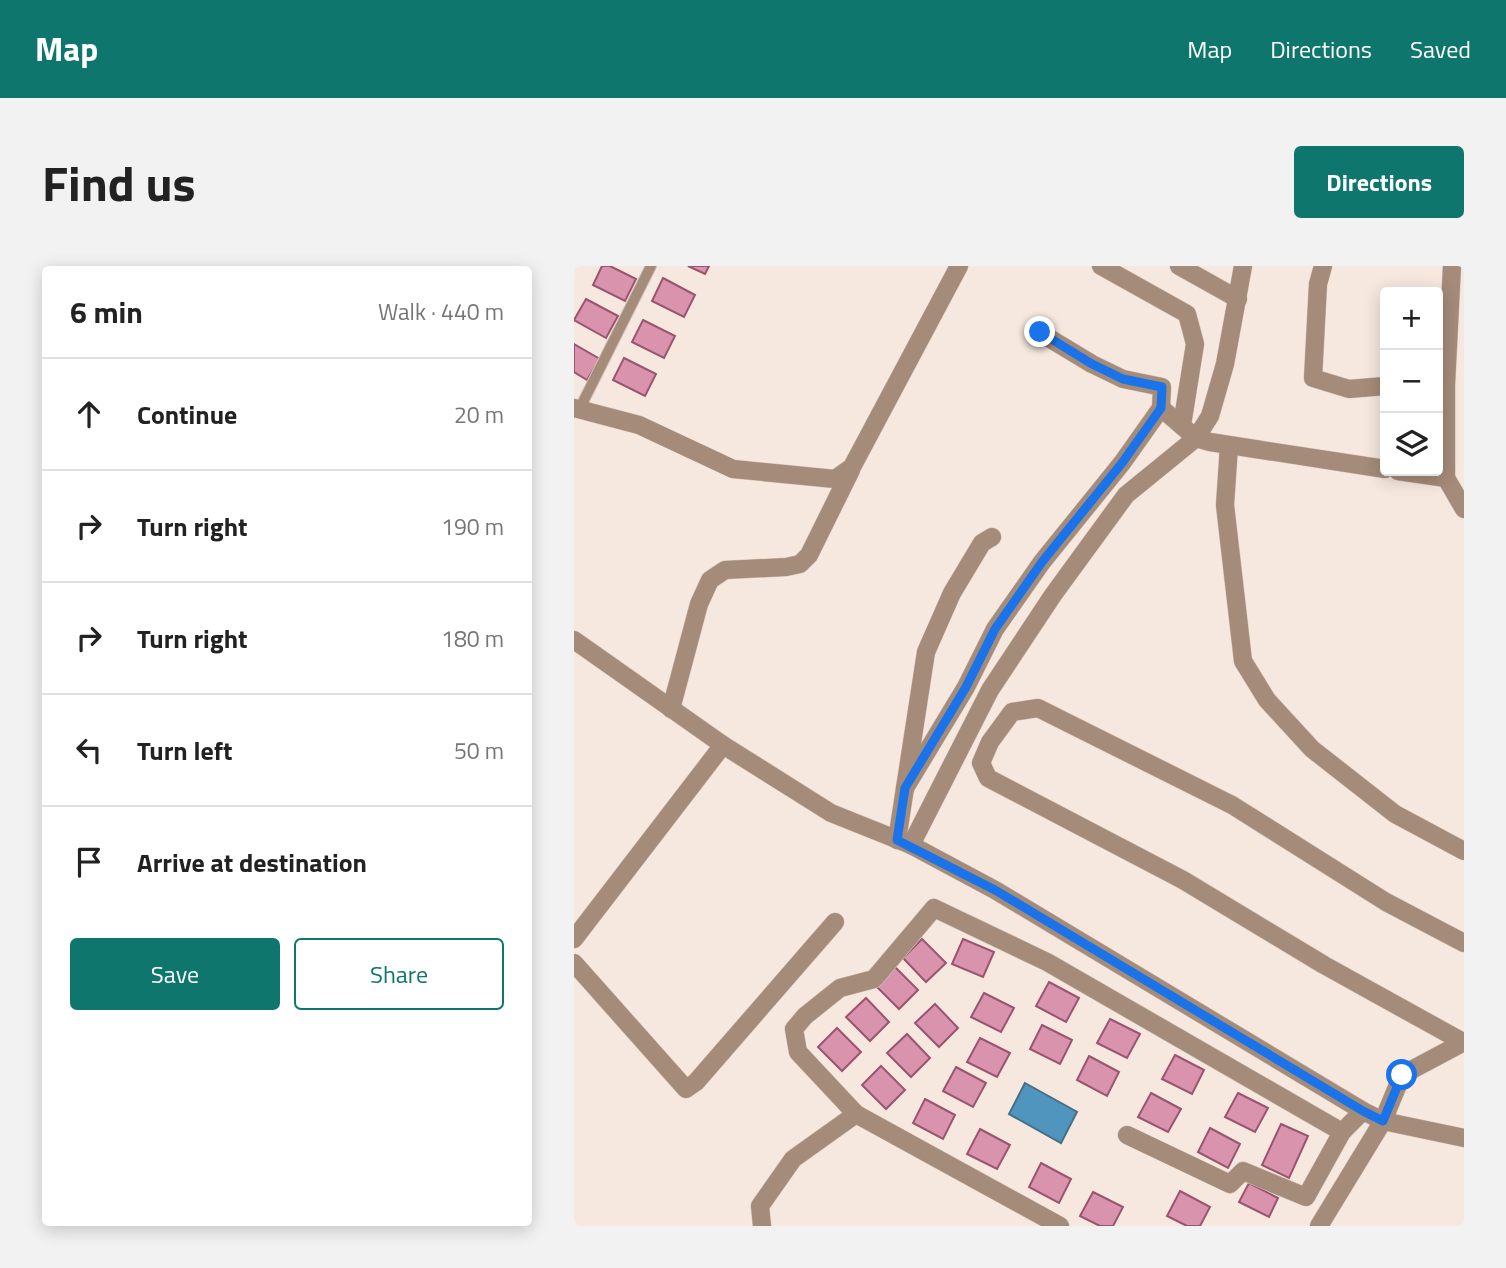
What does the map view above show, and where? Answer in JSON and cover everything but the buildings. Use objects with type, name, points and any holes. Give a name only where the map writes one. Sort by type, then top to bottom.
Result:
[{"type":"street","points":[[1101,266],[1187,314],[1195,344],[1182,425]]},
{"type":"street","points":[[1179,266],[1238,299]]},
{"type":"street","points":[[904,843],[990,690],[1053,595],[1126,495],[1196,438],[1210,416],[1226,364],[1243,266]]},
{"type":"street","points":[[1323,266],[1318,284],[1313,378],[1349,389],[1380,386]]},
{"type":"street","points":[[1443,373],[1452,266]]},
{"type":"street","points":[[671,709],[699,604],[710,580],[725,570],[800,564],[809,555],[951,269]]},
{"type":"street","points":[[905,788],[966,687],[995,629],[1042,562],[1122,463],[1161,408],[1162,387],[1123,379],[1092,364],[1040,332]]},
{"type":"street","points":[[1161,408],[1196,438],[1229,446],[1380,468]]},
{"type":"street","points":[[1443,408],[1446,478],[1464,509]]},
{"type":"street","points":[[576,409],[639,425],[733,469],[835,479],[852,467]]},
{"type":"street","points":[[1229,446],[1225,505],[1243,661],[1267,700],[1312,749],[1395,814],[1464,851]]},
{"type":"street","points":[[1432,476],[1446,478]]},
{"type":"street","points":[[904,843],[905,788],[926,652],[952,593],[982,543],[992,537]]},
{"type":"street","points":[[574,640],[723,745],[831,813],[904,843],[995,890],[1363,1111],[1383,1121],[1464,1139]]},
{"type":"street","points":[[1463,1042],[1324,965],[1183,880],[988,778],[981,763],[990,742],[1012,712],[1038,708],[1232,805],[1386,902],[1464,943]]},
{"type":"street","points":[[574,939],[723,745]]},
{"type":"street","points":[[1060,1226],[856,1114],[798,1052],[794,1029],[805,1016],[840,988],[874,979],[934,908],[1046,962],[1342,1132]]},
{"type":"street","points":[[574,962],[686,1089],[696,1082],[835,922]]},
{"type":"street","points":[[1319,1226],[1383,1121],[1402,1075],[1463,1042]]},
{"type":"street","points":[[1126,1135],[1230,1184],[1243,1171],[1306,1197],[1342,1132],[1363,1111]]},
{"type":"street","points":[[762,1226],[760,1206],[793,1159],[856,1114]]},
{"type":"lane","points":[[576,409],[651,266]]},
{"type":"water","points":[[1025,1083],[1077,1112],[1061,1143],[1009,1114]]},
{"type":"route","points":[[1040,332],[1092,364],[1123,379],[1162,387],[1161,408],[1122,463],[1042,562],[995,629],[966,687],[905,788],[897,840],[995,890],[1383,1121],[1402,1075]]}]
